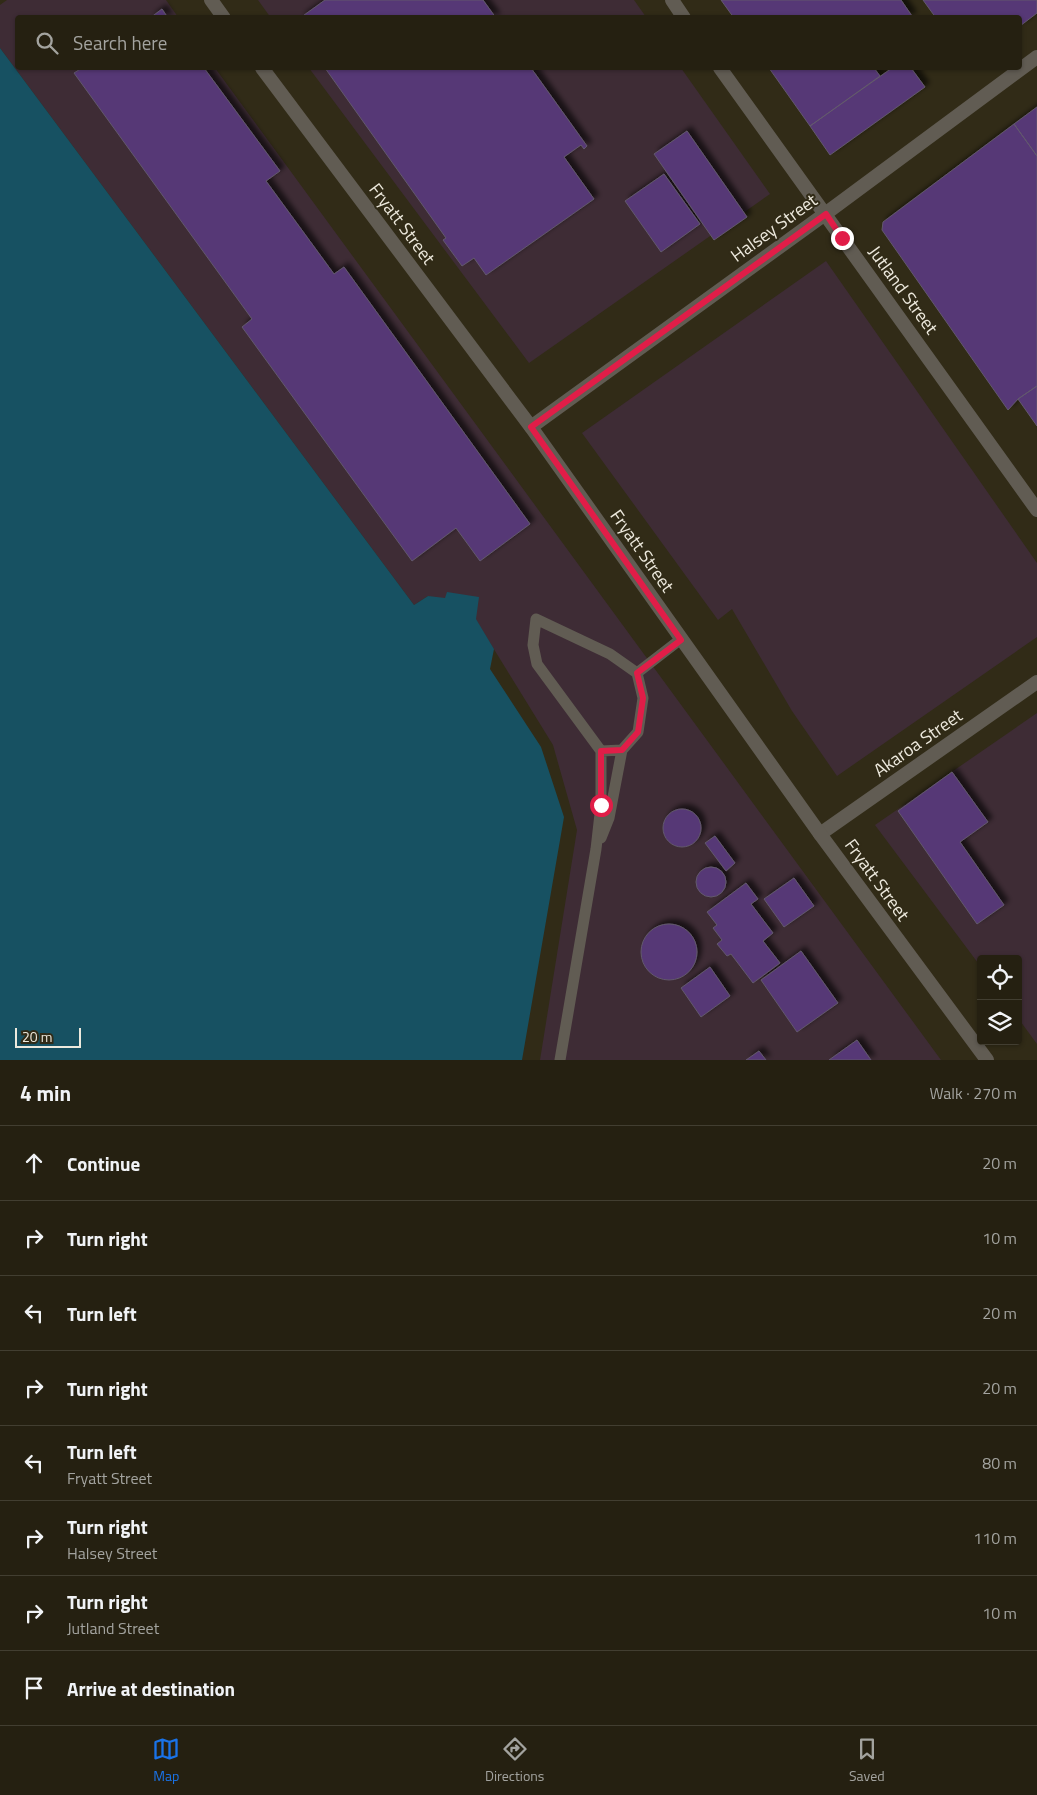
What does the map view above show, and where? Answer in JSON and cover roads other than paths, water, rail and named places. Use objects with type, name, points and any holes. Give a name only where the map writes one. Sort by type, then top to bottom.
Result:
[{"type":"street","points":[[211,0],[222,15]]},
{"type":"street","points":[[672,0],[682,15]]},
{"type":"street","name":"Halsey Street","points":[[1022,67],[1037,56]]},
{"type":"street","name":"Fryatt Street","points":[[263,70],[531,427],[820,834],[987,1060]]},
{"type":"street","name":"Jutland Street","points":[[721,70],[1037,510]]},
{"type":"street","name":"Halsey Street","points":[[531,427],[826,214],[1018,70]]},
{"type":"street","name":"Akaroa Street","points":[[820,834],[1037,682]]},
{"type":"lane","points":[[560,1060],[596,849],[601,805],[601,751],[537,664],[533,645],[536,619],[610,654],[637,673],[643,698],[638,732],[622,750],[609,818],[596,849]]},
{"type":"lane","points":[[637,673],[681,640]]},
{"type":"lane","points":[[601,751],[622,750]]},
{"type":"water","points":[[0,48],[414,605],[428,596],[445,598],[447,592],[479,597],[476,619],[494,649],[490,669],[541,747],[564,817],[522,1060],[0,1060]]}]
